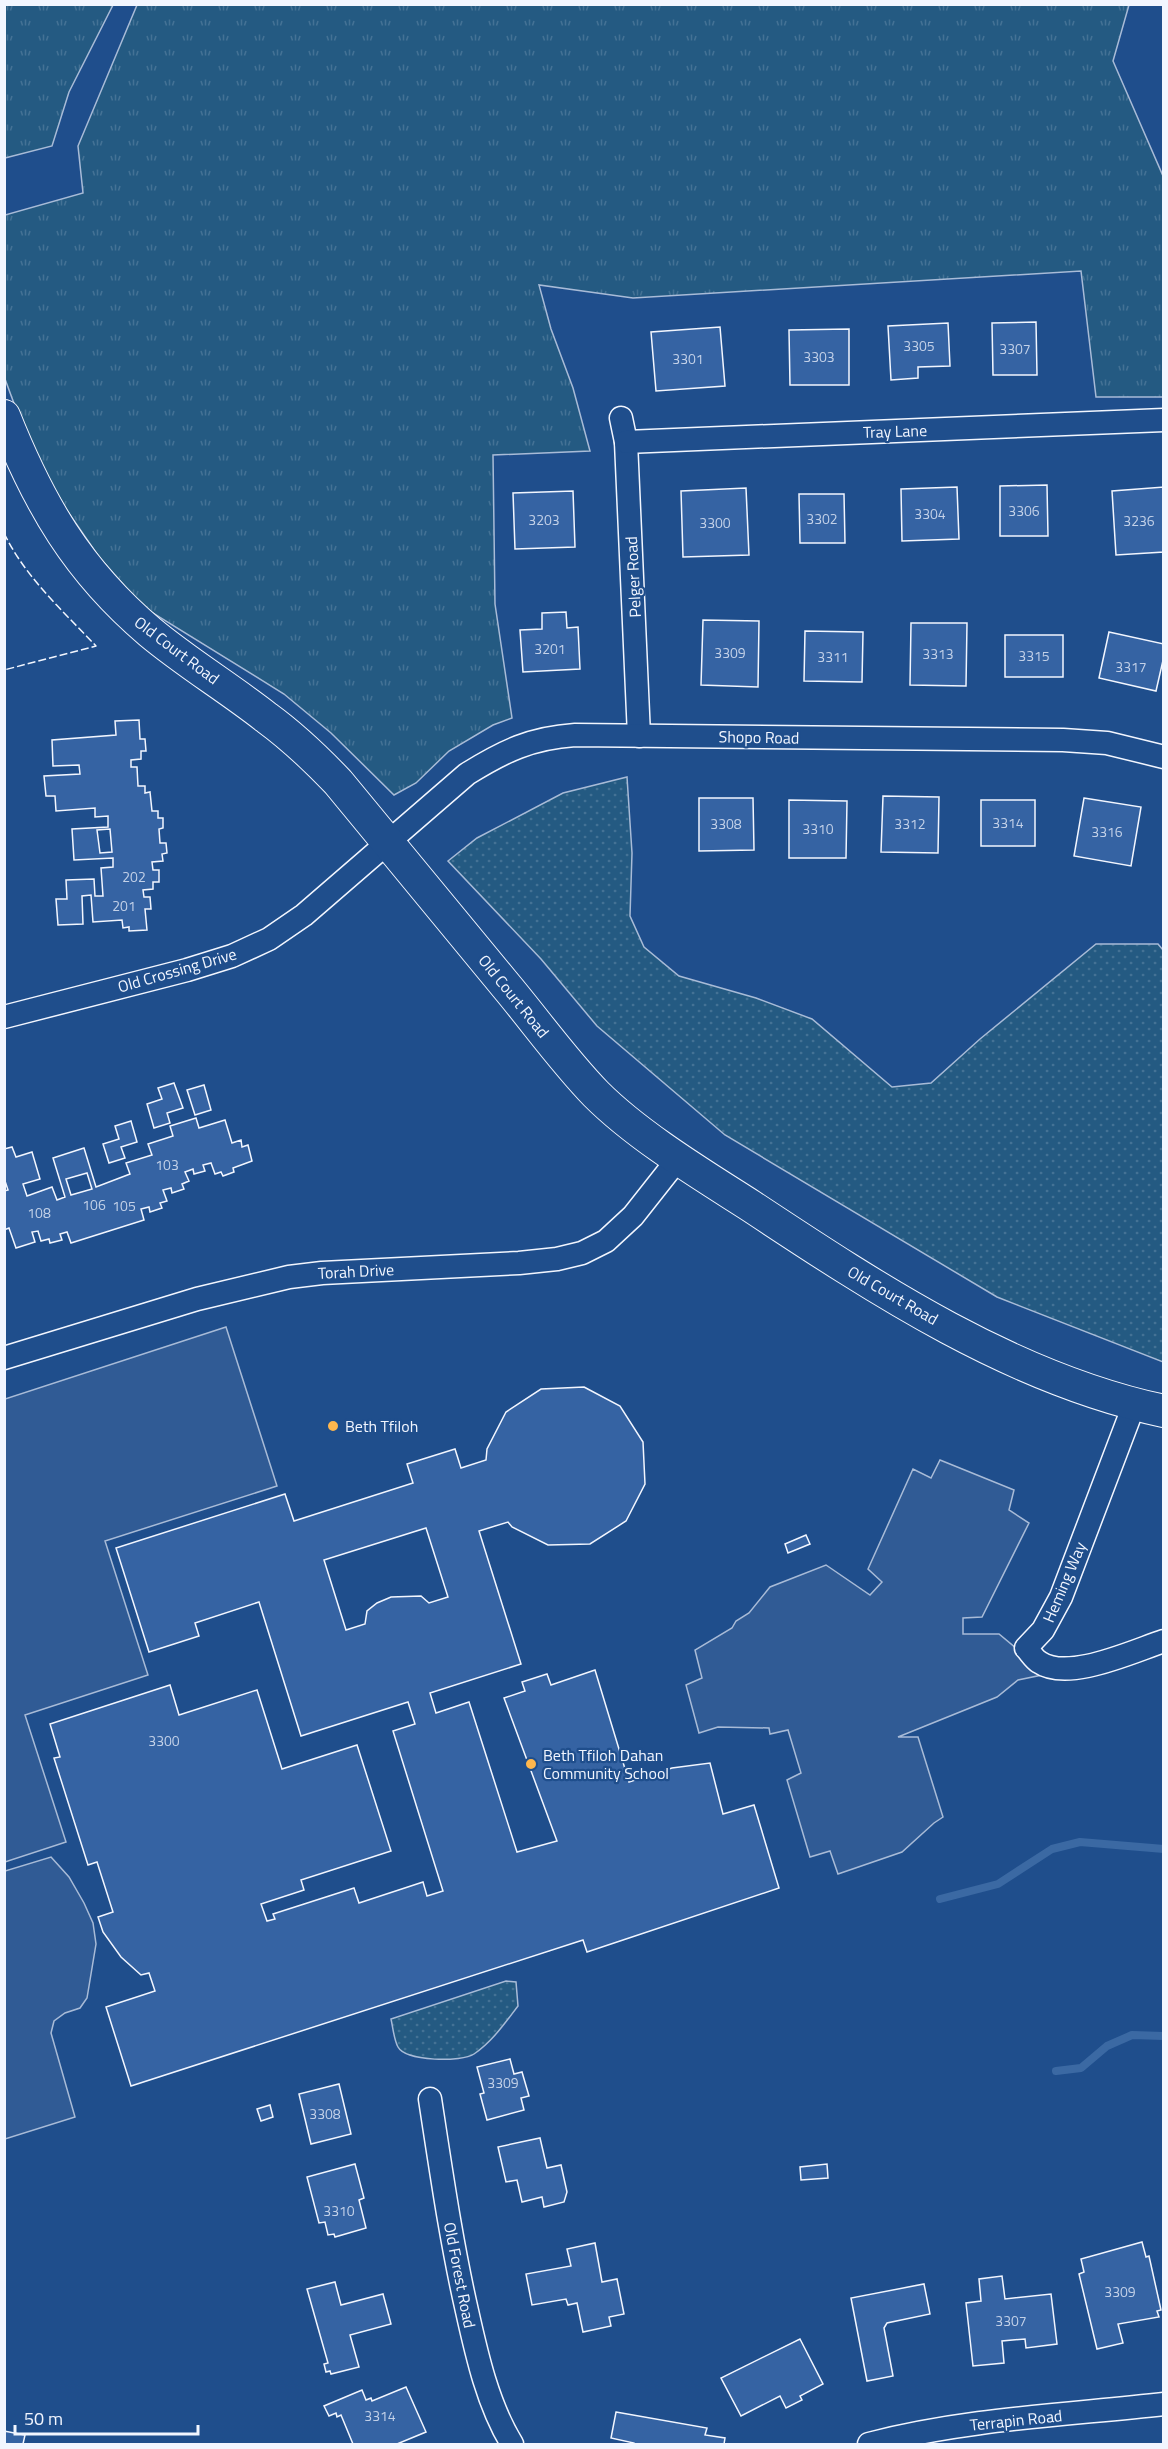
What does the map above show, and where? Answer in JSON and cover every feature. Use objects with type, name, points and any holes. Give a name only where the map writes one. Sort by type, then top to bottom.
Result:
[{"type":"main road","name":"Old Court Road","points":[[4,416],[35,487],[69,546],[109,593],[152,633],[268,718],[308,751],[338,782],[598,1096],[678,1159],[875,1285],[967,1337],[1070,1384],[1149,1408]]},
{"type":"street","name":"Pelger Road","points":[[621,418],[626,442],[639,736]]},
{"type":"street","name":"Tray Lane","points":[[626,442],[1164,420]]},
{"type":"street","name":"Shopo Road","points":[[387,841],[467,774],[496,756],[522,744],[549,737],[1063,740],[1107,743],[1164,757]]},
{"type":"street","name":"Old Crossing Drive","points":[[4,1017],[187,970],[241,952],[269,939],[304,915],[387,841]]},
{"type":"street","name":"Torah Drive","points":[[4,1358],[197,1299],[289,1277],[322,1273],[519,1263],[557,1259],[582,1253],[606,1241],[633,1216],[678,1159]]},
{"type":"street","name":"Heming Way","points":[[1149,1408],[1061,1597],[1043,1630],[1026,1648],[1039,1662],[1068,1670],[1164,1641]]},
{"type":"street","name":"Old Forest Road","points":[[430,2099],[455,2257],[475,2349],[489,2392],[512,2445]]},
{"type":"street","name":"Terrapin Road","points":[[869,2445],[907,2434],[955,2426],[1164,2404]]},
{"type":"green space","points":[[4,5],[113,5],[69,92],[52,146],[5,158]]},
{"type":"green space","points":[[137,5],[1129,5],[1113,61],[1163,176],[1163,397],[1096,397],[1081,271],[633,298],[539,285],[551,329],[573,388],[590,451],[493,455],[495,604],[512,718],[493,725],[449,751],[416,783],[394,795],[331,733],[284,694],[143,607],[99,557],[66,509],[29,444],[5,379],[5,215],[83,193],[78,146]]},
{"type":"green space","points":[[627,777],[632,853],[630,916],[644,947],[679,976],[756,998],[812,1019],[892,1087],[931,1083],[980,1039],[1096,944],[1158,944],[1163,950],[1163,1362],[997,1297],[725,1135],[597,1026],[541,959],[448,861],[477,838],[563,793]]},
{"type":"green space","points":[[506,1981],[516,1982],[518,2006],[492,2038],[474,2054],[468,2057],[447,2059],[422,2058],[403,2052],[398,2047],[391,2019]]},
{"type":"shaded area","points":[[226,1327],[277,1486],[105,1541],[148,1675],[25,1715],[66,1842],[5,1862],[5,1399]]},
{"type":"shaded area","points":[[940,1460],[1014,1490],[1009,1510],[1029,1523],[982,1617],[963,1618],[963,1634],[999,1634],[1047,1674],[1018,1680],[997,1697],[898,1737],[918,1737],[943,1817],[902,1852],[838,1874],[830,1851],[810,1857],[787,1780],[801,1773],[788,1730],[770,1734],[769,1728],[718,1727],[699,1733],[686,1685],[702,1678],[695,1650],[732,1628],[736,1621],[749,1613],[770,1587],[826,1565],[870,1595],[882,1582],[868,1569],[913,1469],[931,1478]]},
{"type":"shaded area","points":[[51,1857],[69,1877],[84,1903],[93,1923],[96,1944],[87,1998],[80,2008],[65,2013],[54,2021],[51,2033],[75,2117],[5,2139],[5,1871]]},
{"type":"building","points":[[1036,322],[1037,375],[993,375],[992,323]]},
{"type":"building","points":[[948,323],[950,366],[918,367],[918,378],[891,380],[888,326]]},
{"type":"building","points":[[720,327],[725,386],[656,391],[651,332]]},
{"type":"building","points":[[849,329],[849,385],[790,385],[789,330]]},
{"type":"building","points":[[1047,485],[1048,536],[1000,536],[1000,486]]},
{"type":"building","points":[[957,487],[959,539],[902,541],[901,489]]},
{"type":"building","points":[[1164,487],[1164,552],[1116,555],[1112,491]]},
{"type":"building","points":[[746,488],[749,555],[683,557],[681,491]]},
{"type":"building","points":[[573,491],[575,547],[515,549],[513,493]]},
{"type":"building","points":[[799,494],[844,494],[845,543],[800,543]]},
{"type":"building","points":[[566,612],[567,628],[578,627],[580,669],[523,672],[520,630],[542,629],[542,613]]},
{"type":"building","points":[[703,620],[759,621],[758,687],[701,685]]},
{"type":"building","points":[[911,623],[967,623],[966,686],[910,685]]},
{"type":"building","points":[[805,631],[863,632],[862,682],[804,681]]},
{"type":"building","points":[[1109,632],[1164,644],[1164,656],[1156,691],[1099,678]]},
{"type":"building","points":[[1005,635],[1063,635],[1063,677],[1005,677]]},
{"type":"building","points":[[139,720],[140,739],[145,739],[146,751],[141,751],[141,759],[131,760],[131,767],[137,767],[138,786],[145,786],[145,793],[150,792],[152,811],[158,811],[158,818],[163,818],[163,828],[159,829],[160,843],[166,843],[167,853],[162,854],[163,861],[152,862],[153,870],[159,870],[159,882],[153,882],[153,889],[143,890],[144,897],[150,897],[151,909],[145,909],[147,930],[129,931],[129,927],[123,928],[122,920],[93,922],[91,895],[82,896],[83,924],[58,925],[56,899],[67,899],[66,880],[94,879],[95,896],[103,896],[101,868],[113,867],[113,858],[74,860],[72,829],[108,827],[108,816],[95,817],[95,808],[56,811],[55,796],[46,796],[44,776],[80,774],[79,765],[53,766],[52,740],[116,735],[115,721]],"holes":[[[110,829],[112,852],[100,853],[97,830]]]},
{"type":"building","points":[[883,796],[939,797],[938,853],[881,852]]},
{"type":"building","points":[[699,798],[753,798],[754,850],[699,851]]},
{"type":"building","points":[[1084,798],[1141,807],[1131,866],[1074,856]]},
{"type":"building","points":[[789,800],[847,801],[846,858],[789,858]]},
{"type":"building","points":[[981,800],[1035,800],[1035,846],[981,846]]},
{"type":"building","points":[[174,1083],[183,1108],[167,1113],[170,1123],[154,1128],[147,1104],[162,1099],[158,1088]]},
{"type":"building","points":[[204,1085],[211,1110],[195,1115],[187,1090]]},
{"type":"building","points":[[196,1118],[199,1128],[225,1120],[232,1143],[241,1140],[242,1147],[248,1145],[252,1161],[233,1168],[234,1172],[223,1176],[221,1172],[215,1174],[211,1163],[203,1165],[205,1171],[194,1174],[193,1169],[185,1172],[189,1181],[182,1184],[184,1189],[172,1193],[171,1188],[163,1190],[167,1201],[160,1203],[162,1208],[150,1212],[149,1207],[141,1209],[144,1220],[71,1243],[67,1232],[60,1234],[62,1240],[50,1243],[49,1239],[41,1241],[38,1231],[32,1232],[35,1242],[16,1248],[9,1228],[4,1230],[4,1191],[8,1190],[4,1178],[4,1149],[12,1147],[16,1157],[32,1152],[40,1179],[23,1184],[27,1196],[52,1187],[57,1200],[65,1197],[53,1158],[84,1148],[96,1187],[130,1174],[126,1163],[152,1155],[148,1144],[173,1136],[170,1126]],"holes":[[[87,1173],[92,1189],[71,1195],[66,1179]]]},
{"type":"building","points":[[131,1121],[137,1142],[121,1147],[125,1158],[109,1163],[103,1144],[119,1139],[115,1126]]},
{"type":"building","points":[[584,1387],[620,1406],[643,1442],[645,1484],[626,1521],[590,1544],[548,1545],[512,1527],[508,1522],[479,1531],[521,1664],[430,1693],[436,1713],[469,1702],[517,1852],[557,1841],[504,1698],[525,1691],[522,1682],[547,1674],[551,1685],[595,1670],[629,1782],[672,1768],[710,1763],[723,1814],[754,1805],[779,1888],[587,1952],[583,1940],[131,2086],[106,2007],[155,1991],[149,1973],[141,1975],[121,1957],[103,1932],[98,1917],[113,1912],[97,1862],[88,1865],[54,1758],[60,1757],[50,1724],[170,1685],[179,1715],[257,1690],[282,1769],[357,1745],[391,1851],[301,1880],[304,1890],[261,1904],[267,1921],[275,1919],[273,1914],[354,1888],[359,1903],[423,1882],[427,1896],[443,1891],[393,1731],[415,1724],[408,1702],[301,1736],[259,1602],[195,1623],[199,1636],[149,1652],[116,1548],[285,1494],[294,1521],[413,1483],[407,1464],[455,1449],[461,1468],[486,1460],[487,1449],[506,1412],[541,1389]],"holes":[[[426,1528],[448,1597],[429,1603],[421,1596],[391,1597],[377,1603],[367,1611],[365,1624],[346,1630],[324,1560]]]},
{"type":"building","points":[[806,1535],[810,1544],[788,1553],[785,1544]]},
{"type":"building","points":[[510,2059],[514,2074],[522,2072],[529,2096],[521,2098],[524,2110],[487,2120],[480,2094],[484,2093],[477,2067]]},
{"type":"building","points":[[339,2084],[351,2134],[311,2144],[299,2094]]},
{"type":"building","points":[[270,2105],[273,2117],[261,2121],[257,2109]]},
{"type":"building","points":[[540,2138],[547,2168],[561,2165],[567,2192],[564,2202],[544,2207],[542,2197],[522,2202],[517,2180],[506,2182],[498,2147]]},
{"type":"building","points":[[355,2164],[364,2198],[359,2200],[366,2228],[335,2237],[334,2234],[328,2235],[325,2222],[319,2223],[307,2177]]},
{"type":"building","points":[[827,2164],[828,2178],[801,2180],[800,2167]]},
{"type":"building","points":[[1142,2242],[1146,2257],[1149,2256],[1161,2310],[1157,2311],[1159,2317],[1118,2324],[1123,2343],[1097,2349],[1079,2274],[1084,2272],[1081,2259]]},
{"type":"building","points":[[595,2243],[602,2282],[617,2279],[624,2314],[609,2317],[611,2326],[583,2332],[577,2303],[568,2305],[566,2299],[532,2305],[526,2274],[571,2266],[567,2249]]},
{"type":"building","points":[[1002,2276],[1005,2299],[1051,2294],[1057,2344],[1026,2348],[1025,2339],[1002,2341],[1004,2363],[973,2366],[966,2303],[981,2301],[979,2279]]},
{"type":"building","points":[[335,2282],[341,2305],[383,2294],[391,2324],[350,2335],[359,2367],[331,2374],[330,2371],[326,2372],[324,2364],[328,2363],[307,2289]]},
{"type":"building","points":[[924,2284],[930,2314],[887,2323],[884,2328],[893,2376],[867,2381],[851,2298]]},
{"type":"building","points":[[800,2339],[823,2384],[800,2396],[802,2400],[786,2408],[780,2396],[741,2416],[721,2378]]},
{"type":"building","points":[[406,2387],[426,2432],[397,2444],[353,2444],[341,2415],[337,2417],[336,2413],[329,2416],[324,2406],[362,2390],[366,2400],[371,2398],[372,2401]]},
{"type":"building","points":[[616,2412],[707,2428],[705,2435],[725,2438],[724,2444],[634,2444],[611,2438]]},
{"type":"building","points":[[4,2431],[25,2435],[23,2444],[4,2444]]},
{"type":"waterway","points":[[940,1899],[998,1884],[1052,1849],[1080,1842],[1164,1849]]},
{"type":"waterway","points":[[1056,2071],[1081,2068],[1107,2046],[1132,2035],[1164,2036]]},
{"type":"fence","points":[[4,533],[34,579],[96,646],[4,670]]},
{"type":"place","name":"Beth Tfiloh","points":[[333,1426]]},
{"type":"place","name":"Beth Tfiloh Dahan Community School","points":[[531,1764]]}]
